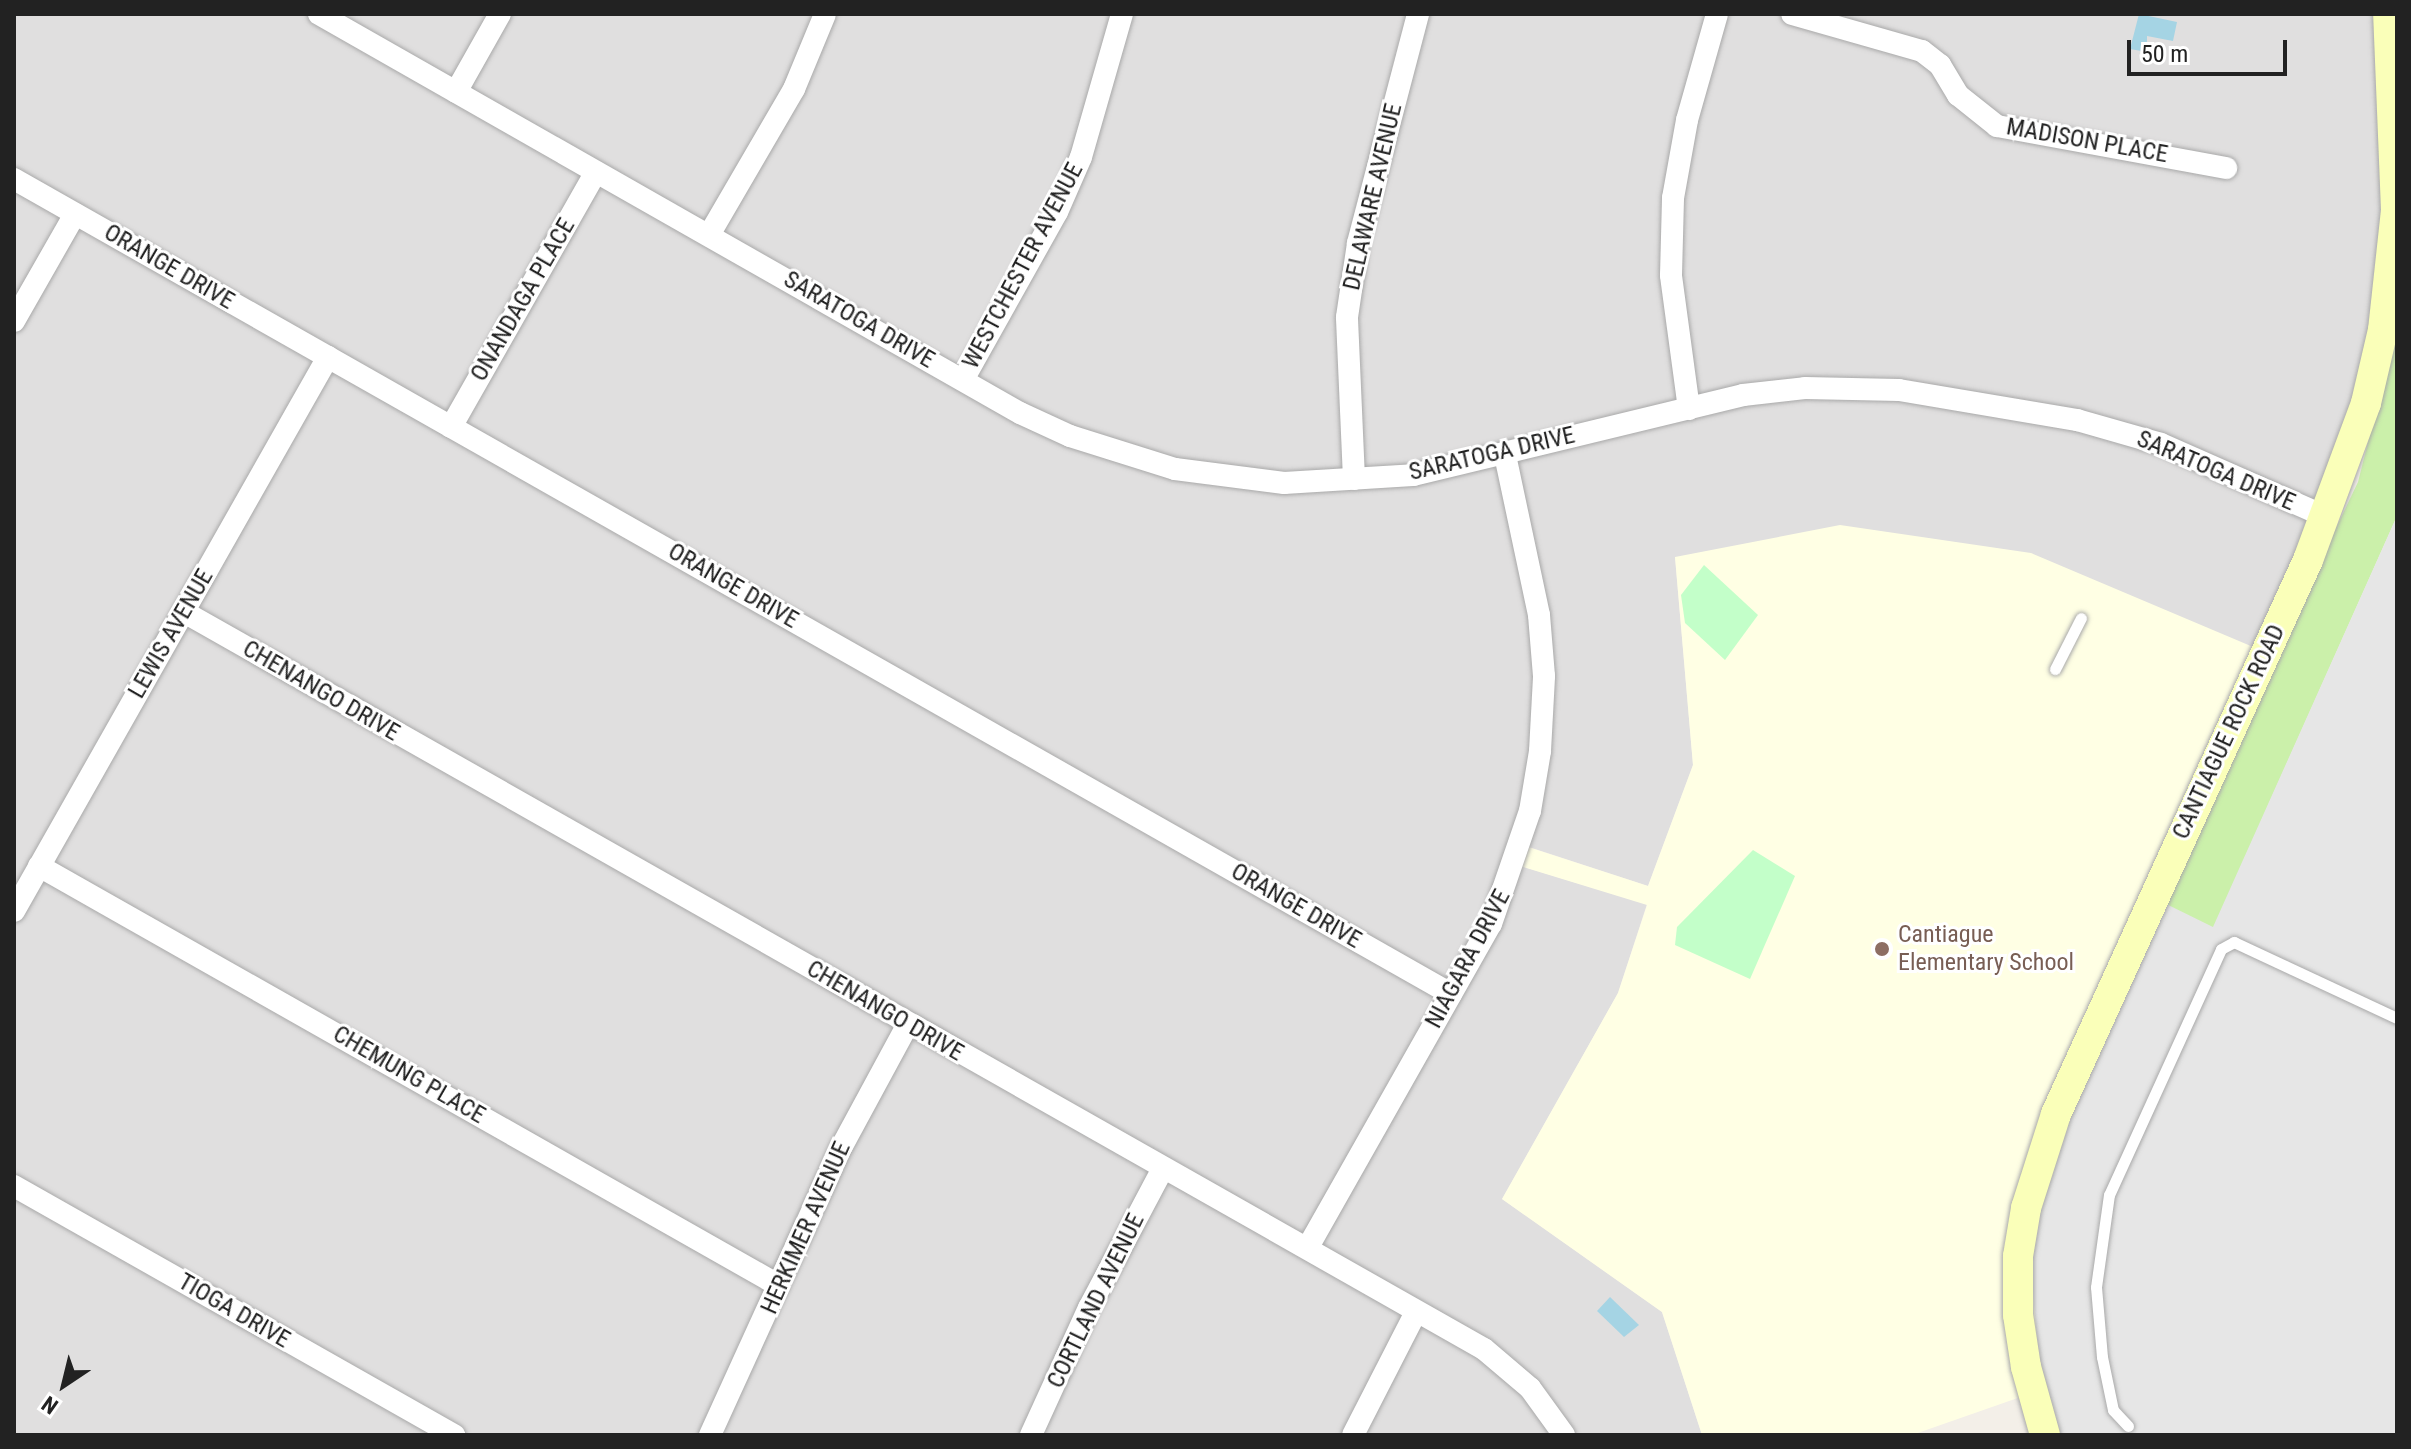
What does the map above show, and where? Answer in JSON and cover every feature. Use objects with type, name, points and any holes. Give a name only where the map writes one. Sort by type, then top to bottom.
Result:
[{"type":"main road","name":"CANTIAGUE ROCK ROAD","points":[[2045,1435],[2018,1315],[2018,1256],[2041,1153],[2324,516],[2366,403],[2383,330],[2396,188],[2388,14]]},
{"type":"street","name":"SARATOGA DRIVE","points":[[319,14],[963,380],[1070,436],[1175,469],[1284,483],[1413,475],[1505,455],[1644,416],[1805,388],[1899,390],[2077,420],[2161,444],[2324,516]]},
{"type":"street","points":[[456,92],[500,14]]},
{"type":"street","points":[[709,235],[794,89],[825,14]]},
{"type":"street","name":"WESTCHESTER AVENUE","points":[[963,380],[1057,212],[1081,157],[1122,14]]},
{"type":"street","name":"DELAWARE AVENUE","points":[[1354,479],[1347,317],[1351,287],[1358,243],[1418,14]]},
{"type":"street","points":[[1689,409],[1671,275],[1673,198],[1687,120],[1717,14]]},
{"type":"street","name":"MADISON PLACE","points":[[1792,14],[1922,51],[1940,65],[1958,95],[1997,126],[2226,168]]},
{"type":"street","name":"ONANDAGA PLACE","points":[[451,427],[596,172]]},
{"type":"street","name":"ORANGE DRIVE","points":[[14,179],[1451,994]]},
{"type":"street","points":[[14,321],[75,214]]},
{"type":"street","name":"LEWIS AVENUE","points":[[14,911],[328,357]]},
{"type":"street","name":"NIAGARA DRIVE","points":[[1308,1247],[1491,924],[1510,877],[1540,751],[1544,676],[1539,615],[1505,455]]},
{"type":"street","name":"CHENANGO DRIVE","points":[[184,612],[908,1024],[1308,1247],[1509,1367],[1564,1435]]},
{"type":"street","name":"CHEMUNG PLACE","points":[[39,866],[778,1285]]},
{"type":"street","name":"HERKIMER AVENUE","points":[[710,1435],[842,1146],[908,1024]]},
{"type":"street","name":"CORTLAND AVENUE","points":[[1031,1435],[1089,1308],[1163,1168]]},
{"type":"street","name":"TIOGA DRIVE","points":[[14,1186],[454,1435]]},
{"type":"street","points":[[1353,1435],[1416,1312]]},
{"type":"lane","points":[[2055,669],[2081,618]]},
{"type":"lane","points":[[2128,1426],[2113,1410],[2102,1357],[2096,1287],[2109,1195],[2221,949],[2234,942],[2397,1018]]},
{"type":"shaded area","points":[[14,14],[2388,14],[2383,330],[2265,652],[1675,557],[1693,765],[1648,886],[1526,846],[1521,866],[1647,904],[1618,993],[1502,1199],[1662,1312],[1702,1435],[14,1435]]},
{"type":"shaded area","points":[[2397,516],[2397,1435],[2045,1435],[2026,1208],[2154,898],[2213,927]]},
{"type":"shaded area","name":"Cantiague Elementary School","points":[[1840,525],[2031,553],[2265,652],[2032,1393],[1912,1435],[1702,1435],[1662,1312],[1502,1199],[1618,993],[1647,905],[1520,866],[1525,846],[1648,886],[1693,765],[1675,557]]},
{"type":"green space","points":[[2397,326],[2397,516],[2093,1198],[2056,1114],[2358,482]]},
{"type":"green space","points":[[1704,565],[1758,615],[1725,660],[1685,623],[1681,595]]},
{"type":"green space","points":[[1753,850],[1795,876],[1750,979],[1675,945],[1677,927]]},
{"type":"water","points":[[2139,14],[2177,22],[2173,41],[2147,36],[2147,52],[2130,49]]},
{"type":"water","points":[[1610,1297],[1639,1325],[1624,1337],[1597,1311]]},
{"type":"place","name":"Cantiague Elementary School","points":[[1882,949]]}]
